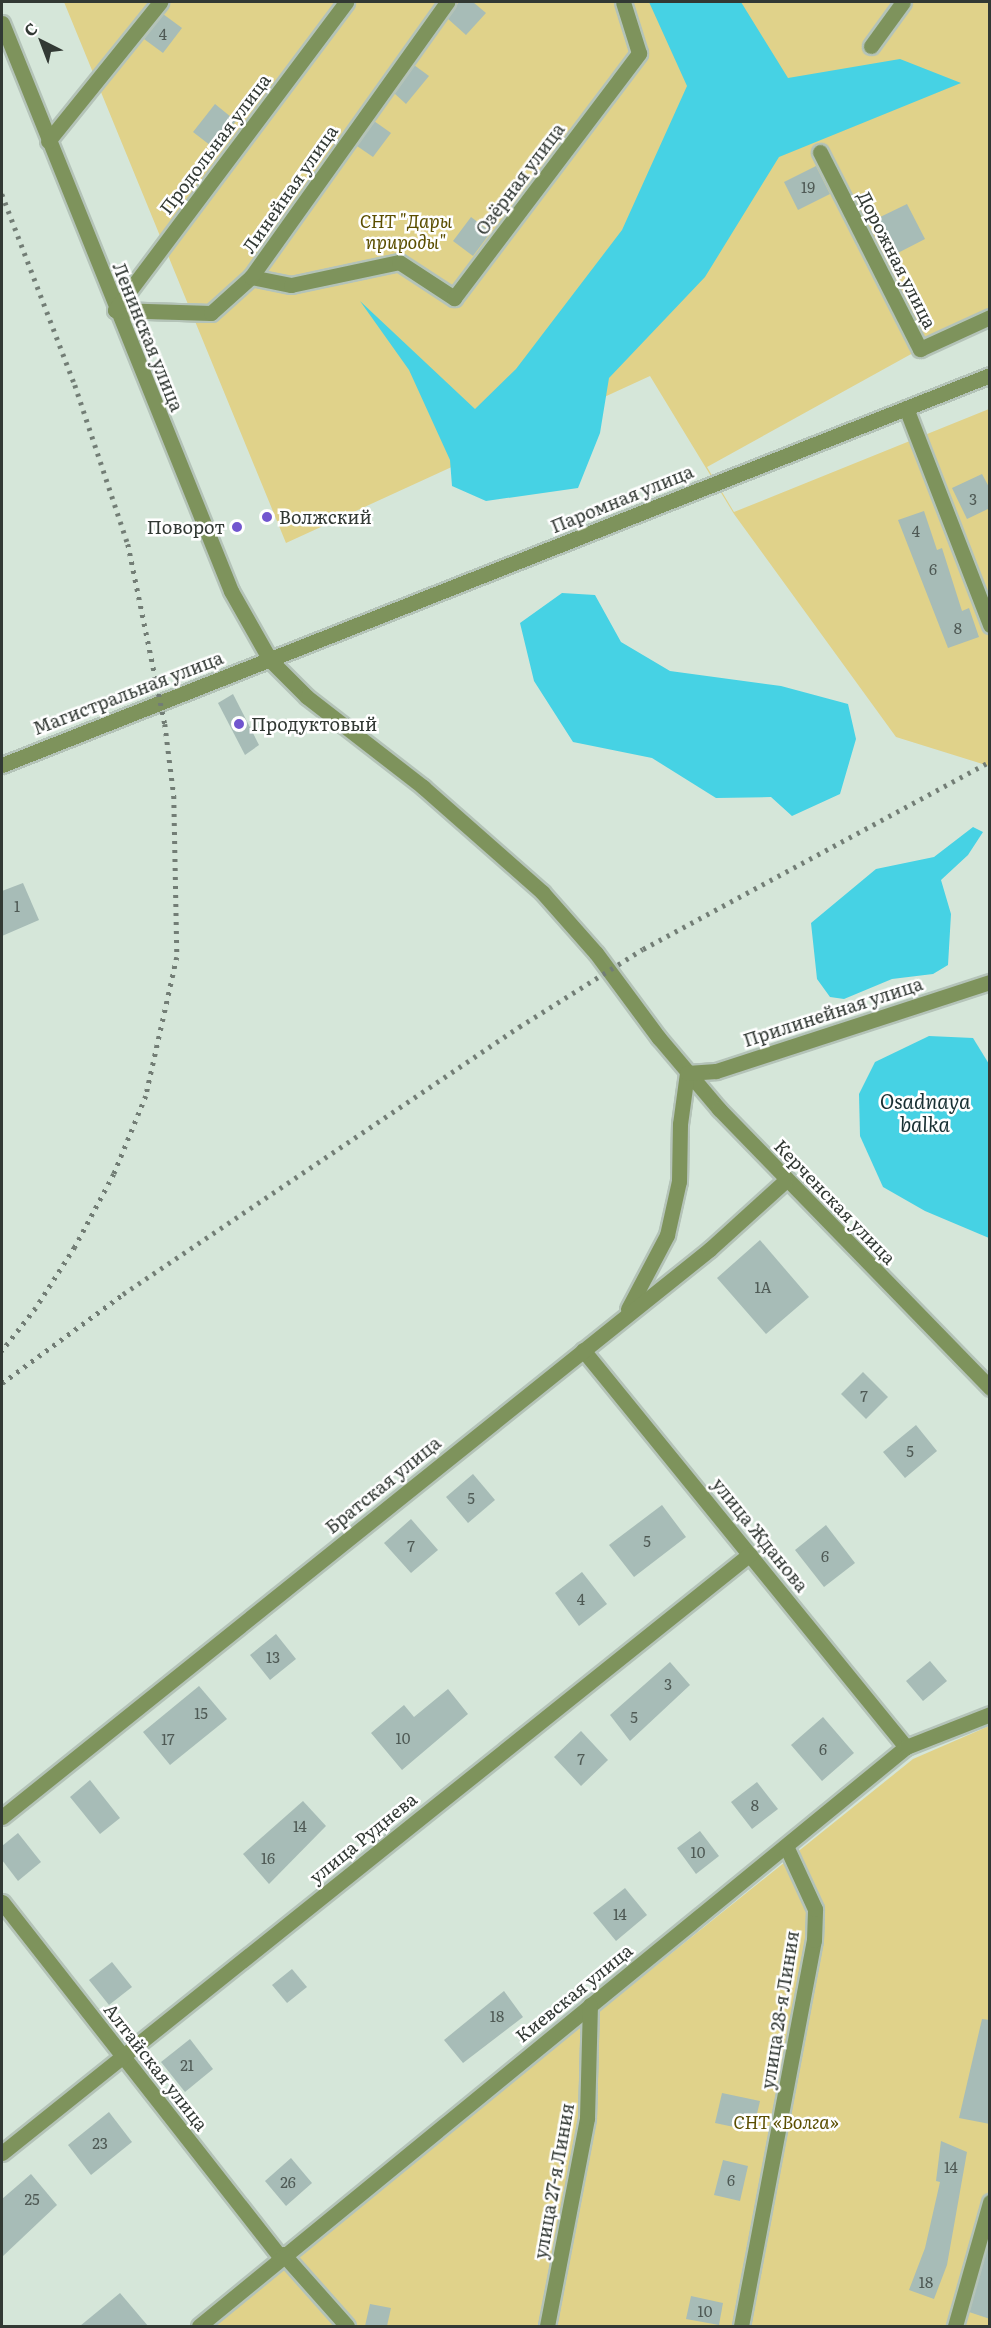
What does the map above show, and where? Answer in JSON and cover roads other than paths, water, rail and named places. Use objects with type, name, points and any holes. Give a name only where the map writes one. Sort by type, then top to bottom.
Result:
[{"type":"street","points":[[48,141],[160,2]]},
{"type":"street","name":"Продольная улица","points":[[115,310],[346,2]]},
{"type":"street","name":"Линейная улица","points":[[115,310],[212,313],[251,277],[447,2]]},
{"type":"street","name":"Озёрная улица","points":[[251,277],[291,285],[399,262],[454,298],[639,53],[623,2]]},
{"type":"street","points":[[871,46],[903,2]]},
{"type":"street","name":"Ленинская улица","points":[[2,23],[115,310],[231,591],[270,660],[307,697],[423,788],[542,892],[596,953],[659,1038]]},
{"type":"street","name":"Дорожная улица","points":[[820,152],[920,349],[990,317]]},
{"type":"street","name":"Паромная улица","points":[[270,660],[990,375]]},
{"type":"street","points":[[906,408],[990,625]]},
{"type":"street","name":"Магистральная улица","points":[[2,765],[270,660]]},
{"type":"street","name":"Прилинейная улица","points":[[687,1073],[716,1071],[990,982]]},
{"type":"street","name":"Керченская улица","points":[[659,1038],[687,1073],[785,1181],[990,1388]]},
{"type":"street","points":[[625,1313],[667,1235],[679,1182],[680,1124],[687,1073]]},
{"type":"street","name":"Братская улица","points":[[2,1817],[583,1350],[625,1313],[710,1249],[785,1181]]},
{"type":"street","name":"улица Жданова","points":[[583,1350],[906,1746]]},
{"type":"street","name":"улица Руднева","points":[[2,2153],[750,1554]]},
{"type":"street","name":"Киевская улица","points":[[199,2326],[282,2255],[906,1746],[990,1714]]},
{"type":"street","name":"улица 28-я Линия","points":[[741,2326],[814,1940],[815,1909],[786,1846]]},
{"type":"street","name":"Алтайская улица","points":[[2,1902],[282,2255],[347,2326]]},
{"type":"street","name":"улица 27-я Линия","points":[[547,2326],[587,2118],[590,2005]]},
{"type":"street","points":[[955,2326],[990,2202]]},
{"type":"water","points":[[649,2],[741,2],[788,78],[900,59],[961,83],[779,157],[705,277],[609,378],[600,433],[578,488],[486,501],[452,486],[450,460],[409,370],[360,301],[475,409],[516,369],[622,230],[687,86]]},
{"type":"water","points":[[562,593],[595,595],[621,642],[670,671],[781,686],[848,704],[856,739],[840,794],[792,816],[771,797],[716,798],[652,758],[573,742],[534,681],[520,623]]},
{"type":"water","points":[[973,827],[983,832],[968,855],[941,880],[951,914],[948,965],[933,974],[892,979],[844,999],[830,997],[817,979],[811,923],[876,869],[934,857]]},
{"type":"water","name":"Osadnaya balka","points":[[929,1036],[973,1038],[989,1064],[989,1238],[925,1211],[883,1187],[860,1136],[859,1094],[875,1062]]},
{"type":"railway","points":[[2,194],[75,385],[128,544],[165,724],[174,796],[177,957],[146,1096],[114,1174],[75,1247],[36,1308],[2,1351]]},
{"type":"railway","points":[[2,1383],[123,1294],[519,1027],[643,949],[990,761]]},
{"type":"place","name":"Волжский","points":[[267,517]]},
{"type":"place","name":"Поворот","points":[[237,527]]},
{"type":"place","name":"Продуктовый","points":[[239,724]]},
{"type":"park label","name":"СНТ \"Дары природы\"","points":[[406,232]]},
{"type":"park label","name":"СНТ «Волга»","points":[[786,2122]]}]
